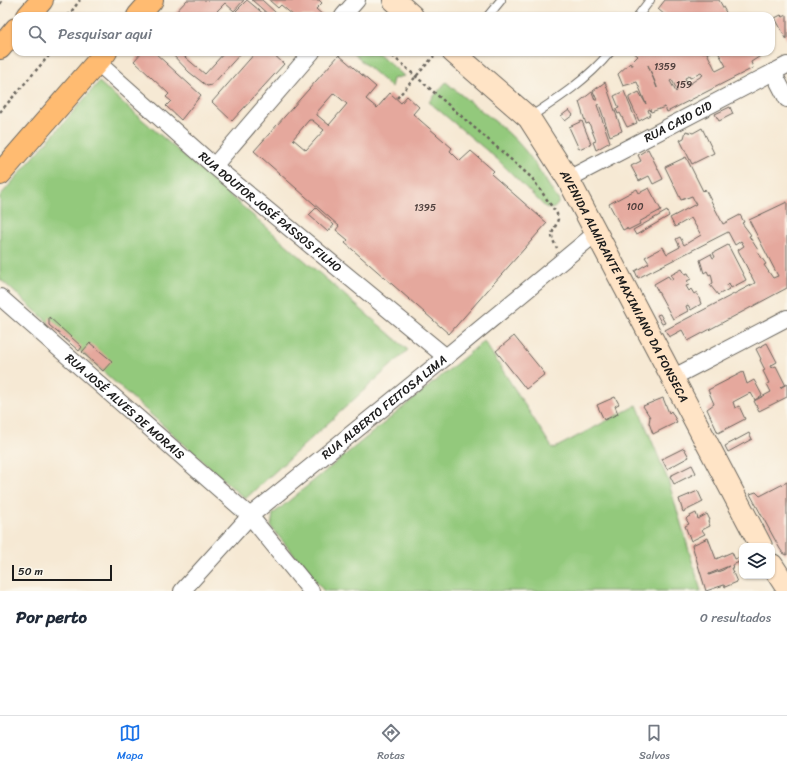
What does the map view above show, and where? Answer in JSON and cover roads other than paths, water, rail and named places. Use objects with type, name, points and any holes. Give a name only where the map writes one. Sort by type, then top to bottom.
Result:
[{"type":"highway","points":[[32,12],[42,0]]},
{"type":"highway","points":[[142,12],[152,0]]},
{"type":"highway","points":[[0,48],[12,34]]},
{"type":"highway","points":[[0,174],[102,57]]},
{"type":"highway","points":[[0,159],[51,115]]},
{"type":"main road","points":[[394,0],[408,12]]},
{"type":"main road","name":"AVENIDA ALMIRANTE MAXIMIANO DA FONSECA","points":[[453,56],[529,118],[568,179],[758,543]]},
{"type":"street","points":[[346,12],[357,0]]},
{"type":"street","points":[[214,166],[309,56]]},
{"type":"street","name":"RUA DOUTOR JOSÉ PASSOS FILHO","points":[[102,57],[214,166],[446,357]]},
{"type":"street","name":"RUA CAIO CID","points":[[568,179],[787,65]]},
{"type":"street","points":[[773,72],[787,99]]},
{"type":"street","name":"RUA ALBERTO FEITOSA LIMA","points":[[182,591],[250,516],[596,233]]},
{"type":"street","name":"RUA JOSÉ ALVES DE MORAIS","points":[[0,297],[250,516],[311,591]]},
{"type":"street","points":[[672,378],[787,318]]},
{"type":"lane","points":[[491,12],[501,0]]},
{"type":"lane","points":[[641,12],[650,0]]},
{"type":"lane","points":[[529,118],[572,88],[600,64],[607,56]]}]
